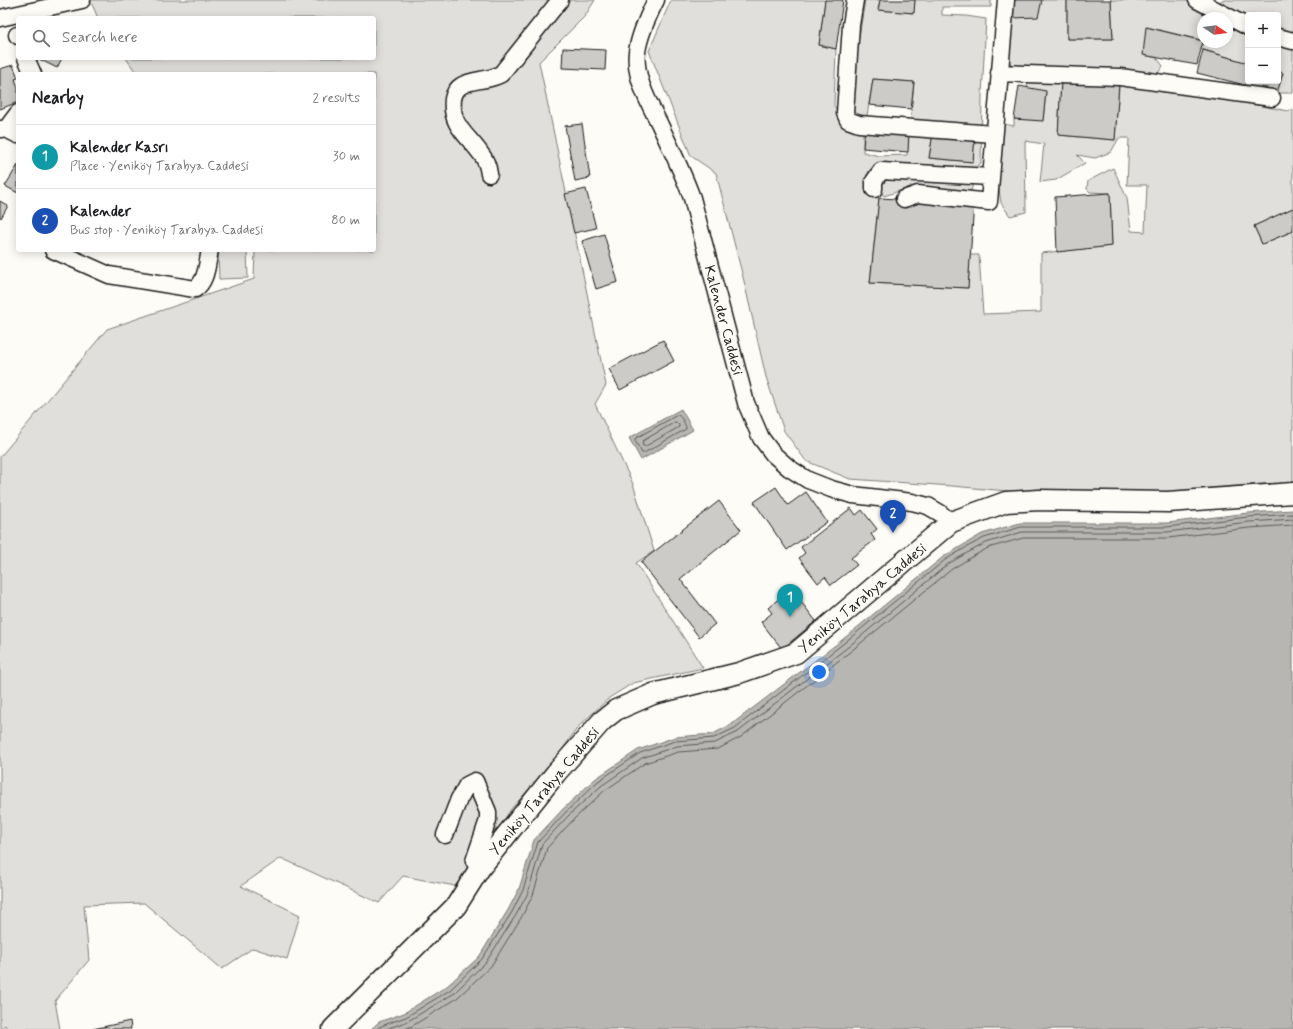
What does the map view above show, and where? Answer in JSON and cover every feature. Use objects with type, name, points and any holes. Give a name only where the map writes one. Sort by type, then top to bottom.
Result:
[{"type":"main road","name":"Yeniköy Tarabya Caddesi","points":[[333,1029],[456,906],[480,868],[556,772],[602,721],[616,710],[653,694],[739,673],[796,653],[951,522],[1006,502],[1039,500],[1168,502],[1293,493]]},
{"type":"street","points":[[0,18],[82,0]]},
{"type":"street","points":[[489,174],[485,159],[460,129],[454,117],[452,106],[454,94],[460,87],[468,83],[494,78],[502,74],[560,0]]},
{"type":"street","name":"Kalender Caddesi","points":[[656,0],[644,29],[637,52],[638,74],[647,98],[692,198],[746,403],[761,438],[773,454],[789,468],[808,480],[831,489],[853,495],[912,502],[928,506],[951,522]]},
{"type":"street","points":[[856,0],[851,25],[845,113],[848,120],[859,124],[994,134]]},
{"type":"street","points":[[904,199],[918,194],[989,202],[1006,0]]},
{"type":"street","points":[[1197,0],[1245,25]]},
{"type":"street","points":[[1281,38],[1293,41]]},
{"type":"street","points":[[27,60],[32,72]]},
{"type":"street","points":[[999,73],[1120,77],[1272,98]]},
{"type":"street","points":[[8,131],[16,117]]},
{"type":"street","points":[[874,189],[874,181],[881,171],[991,177]]},
{"type":"street","points":[[57,252],[109,275],[195,289],[200,286],[203,281],[210,252]]},
{"type":"street","points":[[445,835],[459,799],[467,785],[475,781],[488,812],[488,820],[474,861],[480,868]]},
{"type":"shaded area","points":[[90,0],[595,0],[585,16],[539,62],[606,385],[595,404],[633,484],[654,551],[636,563],[703,668],[633,683],[609,698],[578,727],[553,763],[511,809],[473,870],[455,886],[403,876],[379,903],[281,858],[241,886],[300,915],[287,959],[253,948],[222,969],[144,903],[84,905],[89,960],[55,1001],[60,1029],[8,1029],[5,1025],[0,1029],[0,457],[107,329],[254,279],[255,252],[376,252],[376,72],[136,72],[127,60],[376,60],[376,16],[97,16]]},
{"type":"shaded area","points":[[671,0],[825,0],[819,45],[836,49],[834,105],[844,126],[863,133],[863,152],[879,156],[907,155],[914,82],[873,79],[867,116],[850,114],[849,99],[865,0],[880,0],[879,10],[913,13],[915,0],[991,0],[991,7],[942,7],[942,15],[986,19],[981,132],[933,133],[929,158],[973,162],[974,146],[981,133],[981,163],[969,174],[904,168],[887,162],[880,163],[870,170],[867,175],[866,186],[868,192],[879,198],[870,283],[968,288],[970,255],[979,255],[983,314],[1041,312],[1041,253],[1112,246],[1110,193],[1090,192],[1087,189],[1088,181],[1113,168],[1127,198],[1131,231],[1145,232],[1147,185],[1127,185],[1129,138],[1119,138],[1111,152],[1095,158],[1077,155],[1085,163],[1056,180],[1040,182],[1044,144],[1025,141],[1026,212],[1010,216],[1001,203],[994,154],[995,122],[1014,126],[1014,119],[1043,120],[1046,92],[1027,88],[1029,70],[1015,68],[1010,63],[1009,56],[1012,18],[1042,0],[1067,0],[1067,39],[1113,39],[1111,0],[1184,0],[1211,12],[1197,12],[1197,39],[1147,27],[1144,55],[1157,58],[1163,66],[1149,86],[1165,87],[1288,111],[1293,109],[1293,208],[1254,226],[1262,244],[1293,231],[1293,484],[1083,498],[952,486],[850,479],[806,461],[784,431],[766,377],[743,277],[716,173],[691,156],[649,51]],"holes":[[[1061,81],[1119,84],[1115,140],[1058,135]]]},
{"type":"shaded area","points":[[1211,0],[1215,0],[1217,3],[1222,0],[1293,0],[1293,34],[1281,32],[1281,12],[1245,12],[1245,18]]},
{"type":"shaded area","points":[[1233,23],[1245,28],[1245,62],[1201,49],[1233,48]]},
{"type":"shaded area","points":[[1281,39],[1293,41],[1293,93],[1277,93],[1281,84],[1283,73],[1281,72]]},
{"type":"shaded area","points":[[875,174],[973,183],[971,191],[908,188],[884,196],[873,186]]},
{"type":"shaded area","points":[[218,252],[247,252],[248,278],[219,279]]},
{"type":"water","points":[[681,409],[693,430],[641,460],[629,438]]},
{"type":"water","points":[[1293,510],[1293,1029],[371,1029],[379,1022],[404,1013],[447,986],[479,957],[519,889],[534,840],[563,809],[595,779],[638,750],[675,737],[713,734],[732,724],[842,640],[943,557],[982,534],[1020,523],[1167,523],[1248,513]]},
{"type":"building","points":[[825,0],[843,0],[836,49],[819,45]]},
{"type":"building","points":[[880,0],[915,0],[914,13],[878,10]]},
{"type":"building","points":[[1014,0],[1042,0],[1038,17],[1012,18]]},
{"type":"building","points":[[1067,0],[1111,0],[1113,39],[1067,39]]},
{"type":"building","points":[[1146,27],[1197,40],[1197,48],[1201,48],[1197,65],[1143,55]]},
{"type":"building","points":[[563,48],[606,50],[605,70],[562,68]]},
{"type":"building","points":[[1203,50],[1245,62],[1245,84],[1280,84],[1277,93],[1197,73]]},
{"type":"building","points":[[41,60],[61,60],[57,68]]},
{"type":"building","points":[[13,65],[16,73],[16,103],[0,109],[0,69]]},
{"type":"building","points":[[873,79],[914,82],[911,109],[869,105]]},
{"type":"building","points":[[1061,81],[1119,84],[1115,140],[1058,135]]},
{"type":"building","points":[[1019,86],[1046,91],[1043,121],[1014,119]]},
{"type":"building","points":[[582,124],[590,178],[575,181],[565,126]]},
{"type":"building","points":[[865,126],[909,131],[908,152],[863,148]]},
{"type":"building","points":[[933,133],[975,135],[973,162],[929,158]]},
{"type":"building","points":[[16,168],[16,192],[5,186]]},
{"type":"building","points":[[586,189],[596,228],[574,233],[565,194]]},
{"type":"building","points":[[1110,193],[1112,246],[1057,252],[1055,197]]},
{"type":"building","points":[[879,198],[974,203],[968,288],[870,283]]},
{"type":"building","points":[[0,201],[8,206],[1,218],[0,217]]},
{"type":"building","points":[[1293,208],[1293,231],[1262,244],[1254,226]]},
{"type":"building","points":[[604,234],[618,282],[596,289],[582,241]]},
{"type":"building","points":[[663,340],[674,361],[620,390],[609,369]]},
{"type":"building","points":[[776,487],[788,505],[806,492],[827,522],[787,550],[754,502]]},
{"type":"building","points":[[719,501],[741,530],[680,579],[715,624],[699,637],[641,562]]},
{"type":"building","points":[[851,508],[856,515],[862,510],[877,529],[871,534],[875,540],[851,558],[857,565],[831,585],[825,577],[818,583],[799,558],[805,553],[801,547]]},
{"type":"building","points":[[794,593],[816,621],[782,649],[761,622],[772,613],[768,608],[782,596],[786,600]]},
{"type":"building","points":[[130,1021],[131,1029],[93,1029]]},
{"type":"place","name":"Kalender","points":[[893,533]]},
{"type":"place","name":"Kalender Kasrı","points":[[790,617]]}]
